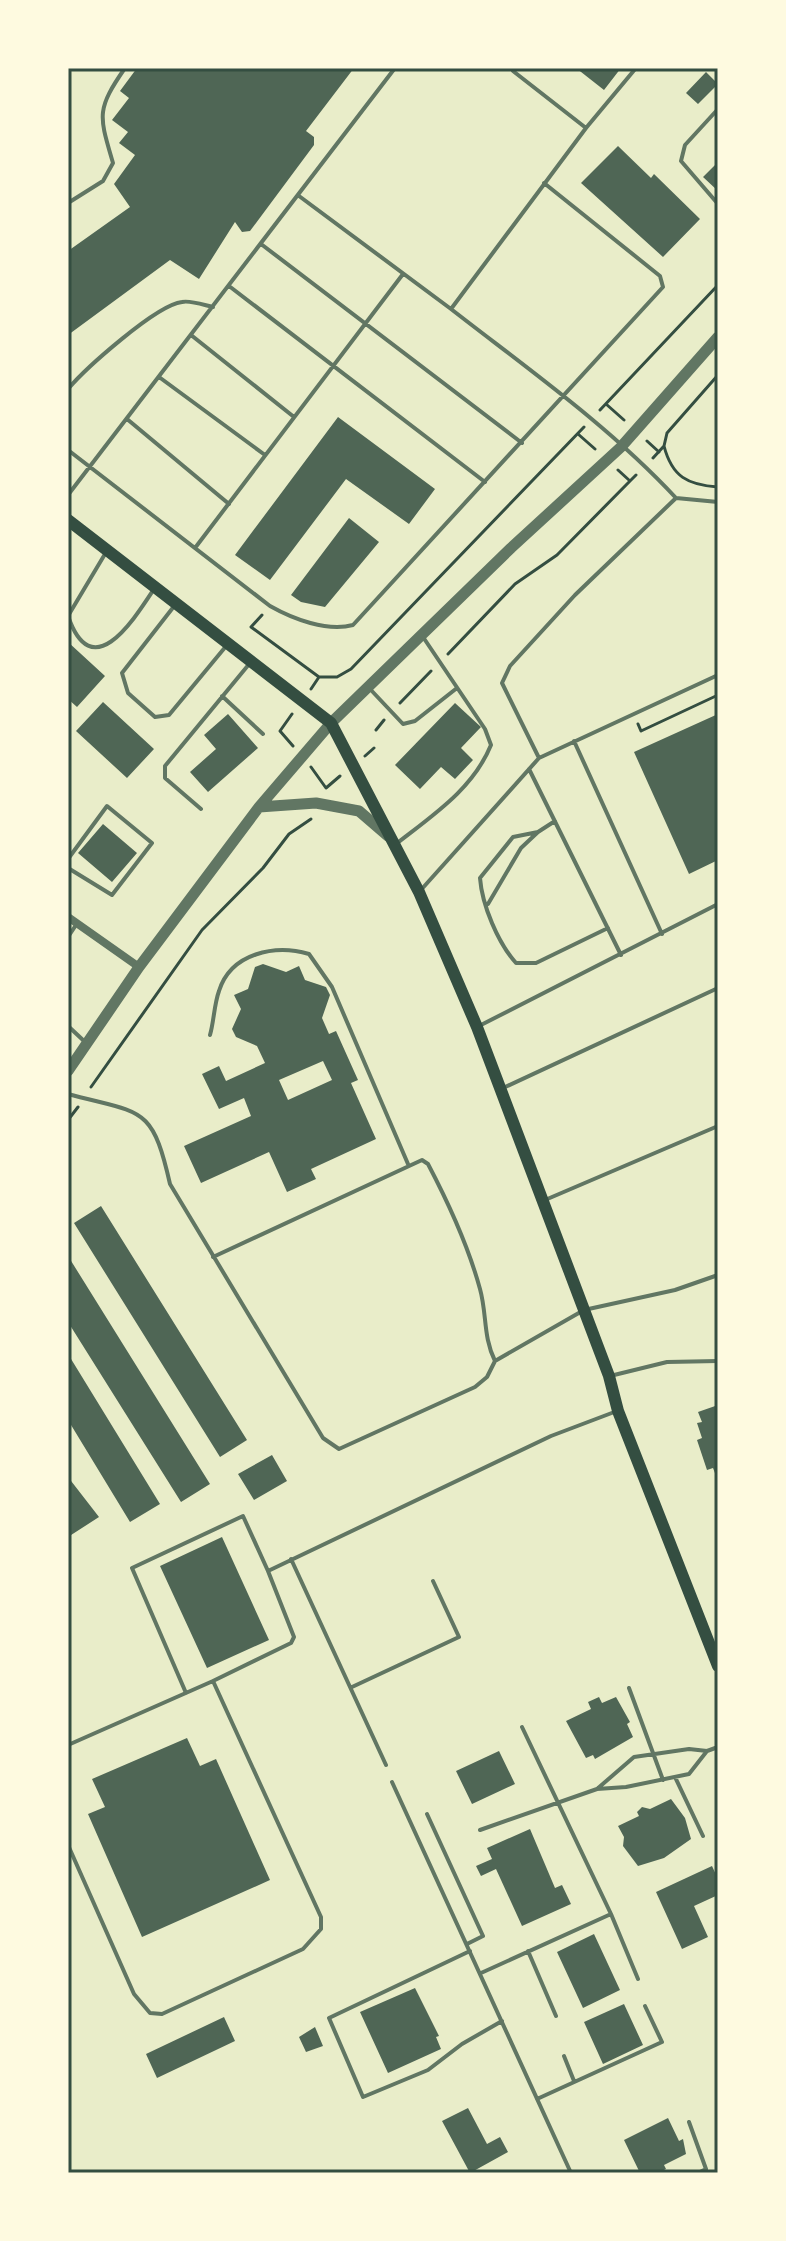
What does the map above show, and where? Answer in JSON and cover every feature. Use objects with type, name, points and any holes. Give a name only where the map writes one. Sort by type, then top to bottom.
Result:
[{"type":"main road","points":[[69,522],[331,723],[419,892],[477,1027],[609,1376],[618,1411],[718,1666]]},
{"type":"street","points":[[68,1071],[139,967],[259,807],[331,723],[621,447],[718,337]]},
{"type":"street","points":[[259,807],[316,803],[359,811],[392,841]]},
{"type":"street","points":[[68,917],[139,967]]},
{"type":"lane","points":[[68,203],[103,181],[113,163],[99,117],[111,89],[125,68]]},
{"type":"lane","points":[[68,495],[395,68]]},
{"type":"lane","points":[[515,68],[513,71],[586,128]]},
{"type":"lane","points":[[451,309],[586,128],[636,68]]},
{"type":"lane","points":[[718,109],[685,145],[681,161],[718,204]]},
{"type":"lane","points":[[68,450],[270,606],[289,617],[340,628],[353,625],[663,287],[660,276],[544,183]]},
{"type":"lane","points":[[298,195],[565,396],[646,466],[676,498],[718,502]]},
{"type":"lane","points":[[261,244],[522,443]]},
{"type":"lane","points":[[195,548],[403,274]]},
{"type":"lane","points":[[229,286],[485,482]]},
{"type":"lane","points":[[68,389],[116,344],[154,317],[181,302],[213,307]]},
{"type":"lane","points":[[191,335],[294,417]]},
{"type":"lane","points":[[159,377],[265,455]]},
{"type":"lane","points":[[127,419],[229,504]]},
{"type":"lane","points":[[539,758],[502,683],[510,666],[575,595],[676,498]]},
{"type":"lane","points":[[107,550],[68,617],[83,643],[92,648],[103,647],[138,613],[155,587]]},
{"type":"lane","points":[[176,603],[122,673],[128,693],[155,717],[169,715],[228,643]]},
{"type":"lane","points":[[392,841],[463,788],[481,770],[491,745],[485,729],[422,635]]},
{"type":"lane","points":[[201,809],[165,778],[163,772],[192,729],[251,661]]},
{"type":"lane","points":[[419,892],[539,758],[718,675]]},
{"type":"lane","points":[[368,687],[403,724],[415,721],[457,688]]},
{"type":"lane","points":[[222,696],[263,734]]},
{"type":"lane","points":[[574,741],[662,934]]},
{"type":"lane","points":[[529,769],[621,955]]},
{"type":"lane","points":[[68,859],[107,806],[152,843],[112,895],[68,868]]},
{"type":"lane","points":[[487,906],[521,848],[555,821]]},
{"type":"lane","points":[[538,832],[527,831],[513,837],[495,855],[480,878],[487,906],[507,953],[516,963],[536,963],[608,928]]},
{"type":"lane","points":[[477,1027],[718,904]]},
{"type":"lane","points":[[68,937],[78,923]]},
{"type":"lane","points":[[210,1035],[218,992],[228,973],[242,961],[273,950],[309,954],[332,987],[408,1164]]},
{"type":"lane","points":[[501,1089],[718,988]]},
{"type":"lane","points":[[68,1026],[87,1043]]},
{"type":"lane","points":[[68,1094],[126,1109],[147,1120],[163,1150],[170,1184],[323,1438],[339,1449],[475,1387],[487,1377],[495,1361],[584,1310],[675,1290],[718,1275]]},
{"type":"lane","points":[[543,1201],[718,1126]]},
{"type":"lane","points":[[213,1257],[422,1160],[428,1164],[451,1208],[477,1277],[482,1298],[483,1326],[495,1361]]},
{"type":"lane","points":[[609,1376],[667,1362],[718,1361]]},
{"type":"lane","points":[[268,1571],[551,1436],[618,1411]]},
{"type":"lane","points":[[68,1745],[186,1693],[213,1681],[291,1643],[294,1637],[243,1516],[132,1568],[186,1693]]},
{"type":"lane","points":[[291,1559],[386,1765]]},
{"type":"lane","points":[[352,1687],[459,1637],[433,1581]]},
{"type":"lane","points":[[68,1845],[134,1994],[150,2013],[162,2014],[303,1949],[314,1940],[321,1929],[321,1917],[213,1681]]},
{"type":"lane","points":[[629,1688],[663,1780]]},
{"type":"lane","points":[[522,1727],[611,1914],[638,1979]]},
{"type":"lane","points":[[597,1789],[634,1757],[689,1749],[707,1751],[718,1747]]},
{"type":"lane","points":[[480,1830],[597,1789],[689,1774],[707,1751]]},
{"type":"lane","points":[[675,1777],[703,1836]]},
{"type":"lane","points":[[392,1782],[571,2173]]},
{"type":"lane","points":[[427,1814],[483,1936],[467,1944]]},
{"type":"lane","points":[[481,1973],[611,1914]]},
{"type":"lane","points":[[470,1951],[329,2018],[363,2097],[428,2070],[462,2044],[502,2021]]},
{"type":"lane","points":[[528,1951],[556,2016]]},
{"type":"lane","points":[[537,2099],[662,2042],[645,2006]]},
{"type":"lane","points":[[564,2056],[574,2081]]},
{"type":"lane","points":[[689,2122],[706,2169],[698,2173]]},
{"type":"path","points":[[270,606],[251,627],[319,677],[337,677],[351,669],[718,285]]},
{"type":"path","points":[[664,446],[676,474],[687,483],[718,487]]},
{"type":"path","points":[[376,730],[515,584],[557,555],[630,481]]},
{"type":"path","points":[[302,701],[319,677]]},
{"type":"path","points":[[634,713],[641,731],[718,695]]},
{"type":"path","points":[[68,1120],[202,930],[263,868],[289,834],[313,817],[316,803],[326,788]]},
{"type":"building","points":[[137,68],[354,68],[306,131],[314,137],[314,145],[250,231],[242,232],[235,222],[199,279],[170,260],[68,335],[68,251],[130,207],[114,184],[135,155],[119,143],[128,132],[112,120],[129,98],[120,91]]},
{"type":"building","points":[[576,68],[621,68],[604,90]]},
{"type":"building","points":[[706,72],[718,84],[698,104],[686,93]]},
{"type":"building","points":[[618,146],[651,178],[654,174],[700,219],[663,257],[581,183]]},
{"type":"building","points":[[718,162],[718,191],[703,177]]},
{"type":"building","points":[[338,417],[435,489],[409,524],[346,479],[270,580],[235,555]]},
{"type":"building","points":[[349,518],[379,542],[325,607],[301,602],[291,595]]},
{"type":"building","points":[[68,642],[105,676],[77,707],[68,699]]},
{"type":"building","points":[[103,702],[154,749],[127,778],[76,731]]},
{"type":"building","points":[[455,703],[481,727],[461,748],[473,760],[455,779],[441,767],[420,789],[395,765]]},
{"type":"building","points":[[228,714],[258,748],[208,792],[190,772],[216,749],[204,735]]},
{"type":"building","points":[[718,714],[718,860],[689,874],[634,752]]},
{"type":"building","points":[[103,824],[137,853],[112,882],[78,853]]},
{"type":"building","points":[[263,964],[286,972],[299,966],[305,980],[326,987],[330,995],[322,1018],[329,1034],[336,1031],[358,1080],[351,1083],[376,1139],[311,1169],[316,1179],[287,1192],[269,1152],[201,1183],[184,1146],[251,1116],[244,1098],[219,1109],[202,1074],[219,1066],[226,1081],[265,1063],[257,1046],[236,1037],[232,1029],[241,1009],[234,995],[248,989],[255,967]],"holes":[[[323,1061],[332,1080],[288,1100],[279,1080]]]},
{"type":"building","points":[[101,1206],[247,1440],[220,1457],[74,1223]]},
{"type":"building","points":[[68,1256],[210,1484],[181,1502],[68,1322]]},
{"type":"building","points":[[68,1354],[160,1504],[130,1522],[68,1420]]},
{"type":"building","points":[[718,1405],[718,1481],[713,1468],[707,1470],[697,1440],[702,1438],[697,1423],[702,1422],[698,1412]]},
{"type":"building","points":[[272,1455],[287,1481],[254,1500],[238,1474]]},
{"type":"building","points":[[68,1477],[99,1517],[68,1537]]},
{"type":"building","points":[[222,1537],[269,1640],[207,1668],[160,1566]]},
{"type":"building","points":[[599,1697],[602,1703],[616,1697],[630,1722],[627,1724],[633,1737],[595,1759],[593,1755],[586,1758],[566,1721],[591,1709],[588,1702]]},
{"type":"building","points":[[187,1738],[200,1766],[216,1759],[270,1880],[142,1937],[88,1814],[105,1807],[92,1779]]},
{"type":"building","points":[[499,1751],[515,1784],[472,1804],[456,1771]]},
{"type":"building","points":[[671,1799],[685,1818],[691,1839],[664,1858],[638,1866],[623,1846],[624,1837],[618,1826],[639,1816],[637,1812],[642,1807],[650,1809]]},
{"type":"building","points":[[530,1829],[555,1888],[562,1885],[571,1904],[522,1926],[496,1869],[481,1876],[476,1866],[492,1859],[487,1848]]},
{"type":"building","points":[[712,1866],[718,1879],[718,1895],[694,1906],[708,1937],[682,1949],[656,1892]]},
{"type":"building","points":[[594,1934],[620,1990],[583,2008],[557,1952]]},
{"type":"building","points":[[415,1988],[439,2036],[436,2037],[441,2049],[388,2073],[360,2012]]},
{"type":"building","points":[[624,2004],[643,2045],[603,2064],[584,2022]]},
{"type":"building","points":[[224,2017],[235,2041],[157,2078],[146,2054]]},
{"type":"building","points":[[315,2027],[323,2046],[306,2052],[299,2037]]},
{"type":"building","points":[[468,2108],[487,2144],[500,2137],[508,2152],[470,2173],[442,2121]]},
{"type":"building","points":[[668,2118],[679,2141],[683,2139],[686,2154],[664,2165],[666,2169],[658,2173],[640,2173],[624,2140]]}]
